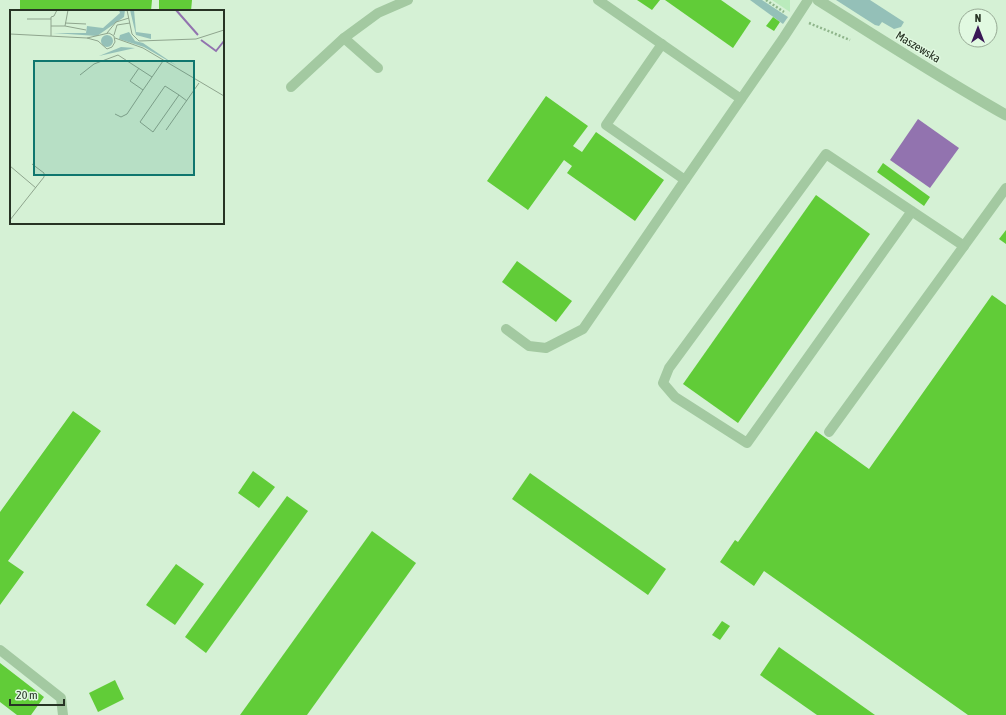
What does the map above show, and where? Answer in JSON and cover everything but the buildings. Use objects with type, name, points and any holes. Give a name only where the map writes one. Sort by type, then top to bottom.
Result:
[{"type":"street","name":"Maszewska","points":[[818,0],[880,40],[1006,115]]},
{"type":"lane","points":[[291,87],[344,38],[378,13],[408,0]]},
{"type":"lane","points":[[598,0],[741,99]]},
{"type":"lane","points":[[506,329],[529,346],[546,348],[583,329],[808,0]]},
{"type":"lane","points":[[344,38],[378,68]]},
{"type":"lane","points":[[662,44],[606,125],[685,180]]},
{"type":"lane","points":[[912,211],[747,444],[675,397],[663,383],[669,368],[826,154],[912,211],[964,246]]},
{"type":"lane","points":[[829,432],[1006,188]]},
{"type":"lane","points":[[0,650],[61,698],[63,715]]},
{"type":"shaded area","points":[[750,0],[762,0],[788,17],[783,24]]},
{"type":"shaded area","points":[[772,0],[790,0],[790,12]]},
{"type":"shaded area","points":[[836,0],[870,0],[904,22],[901,27],[894,29],[882,22],[879,26],[875,25]]},
{"type":"shaded area","points":[[918,119],[959,148],[930,188],[890,160]]}]
